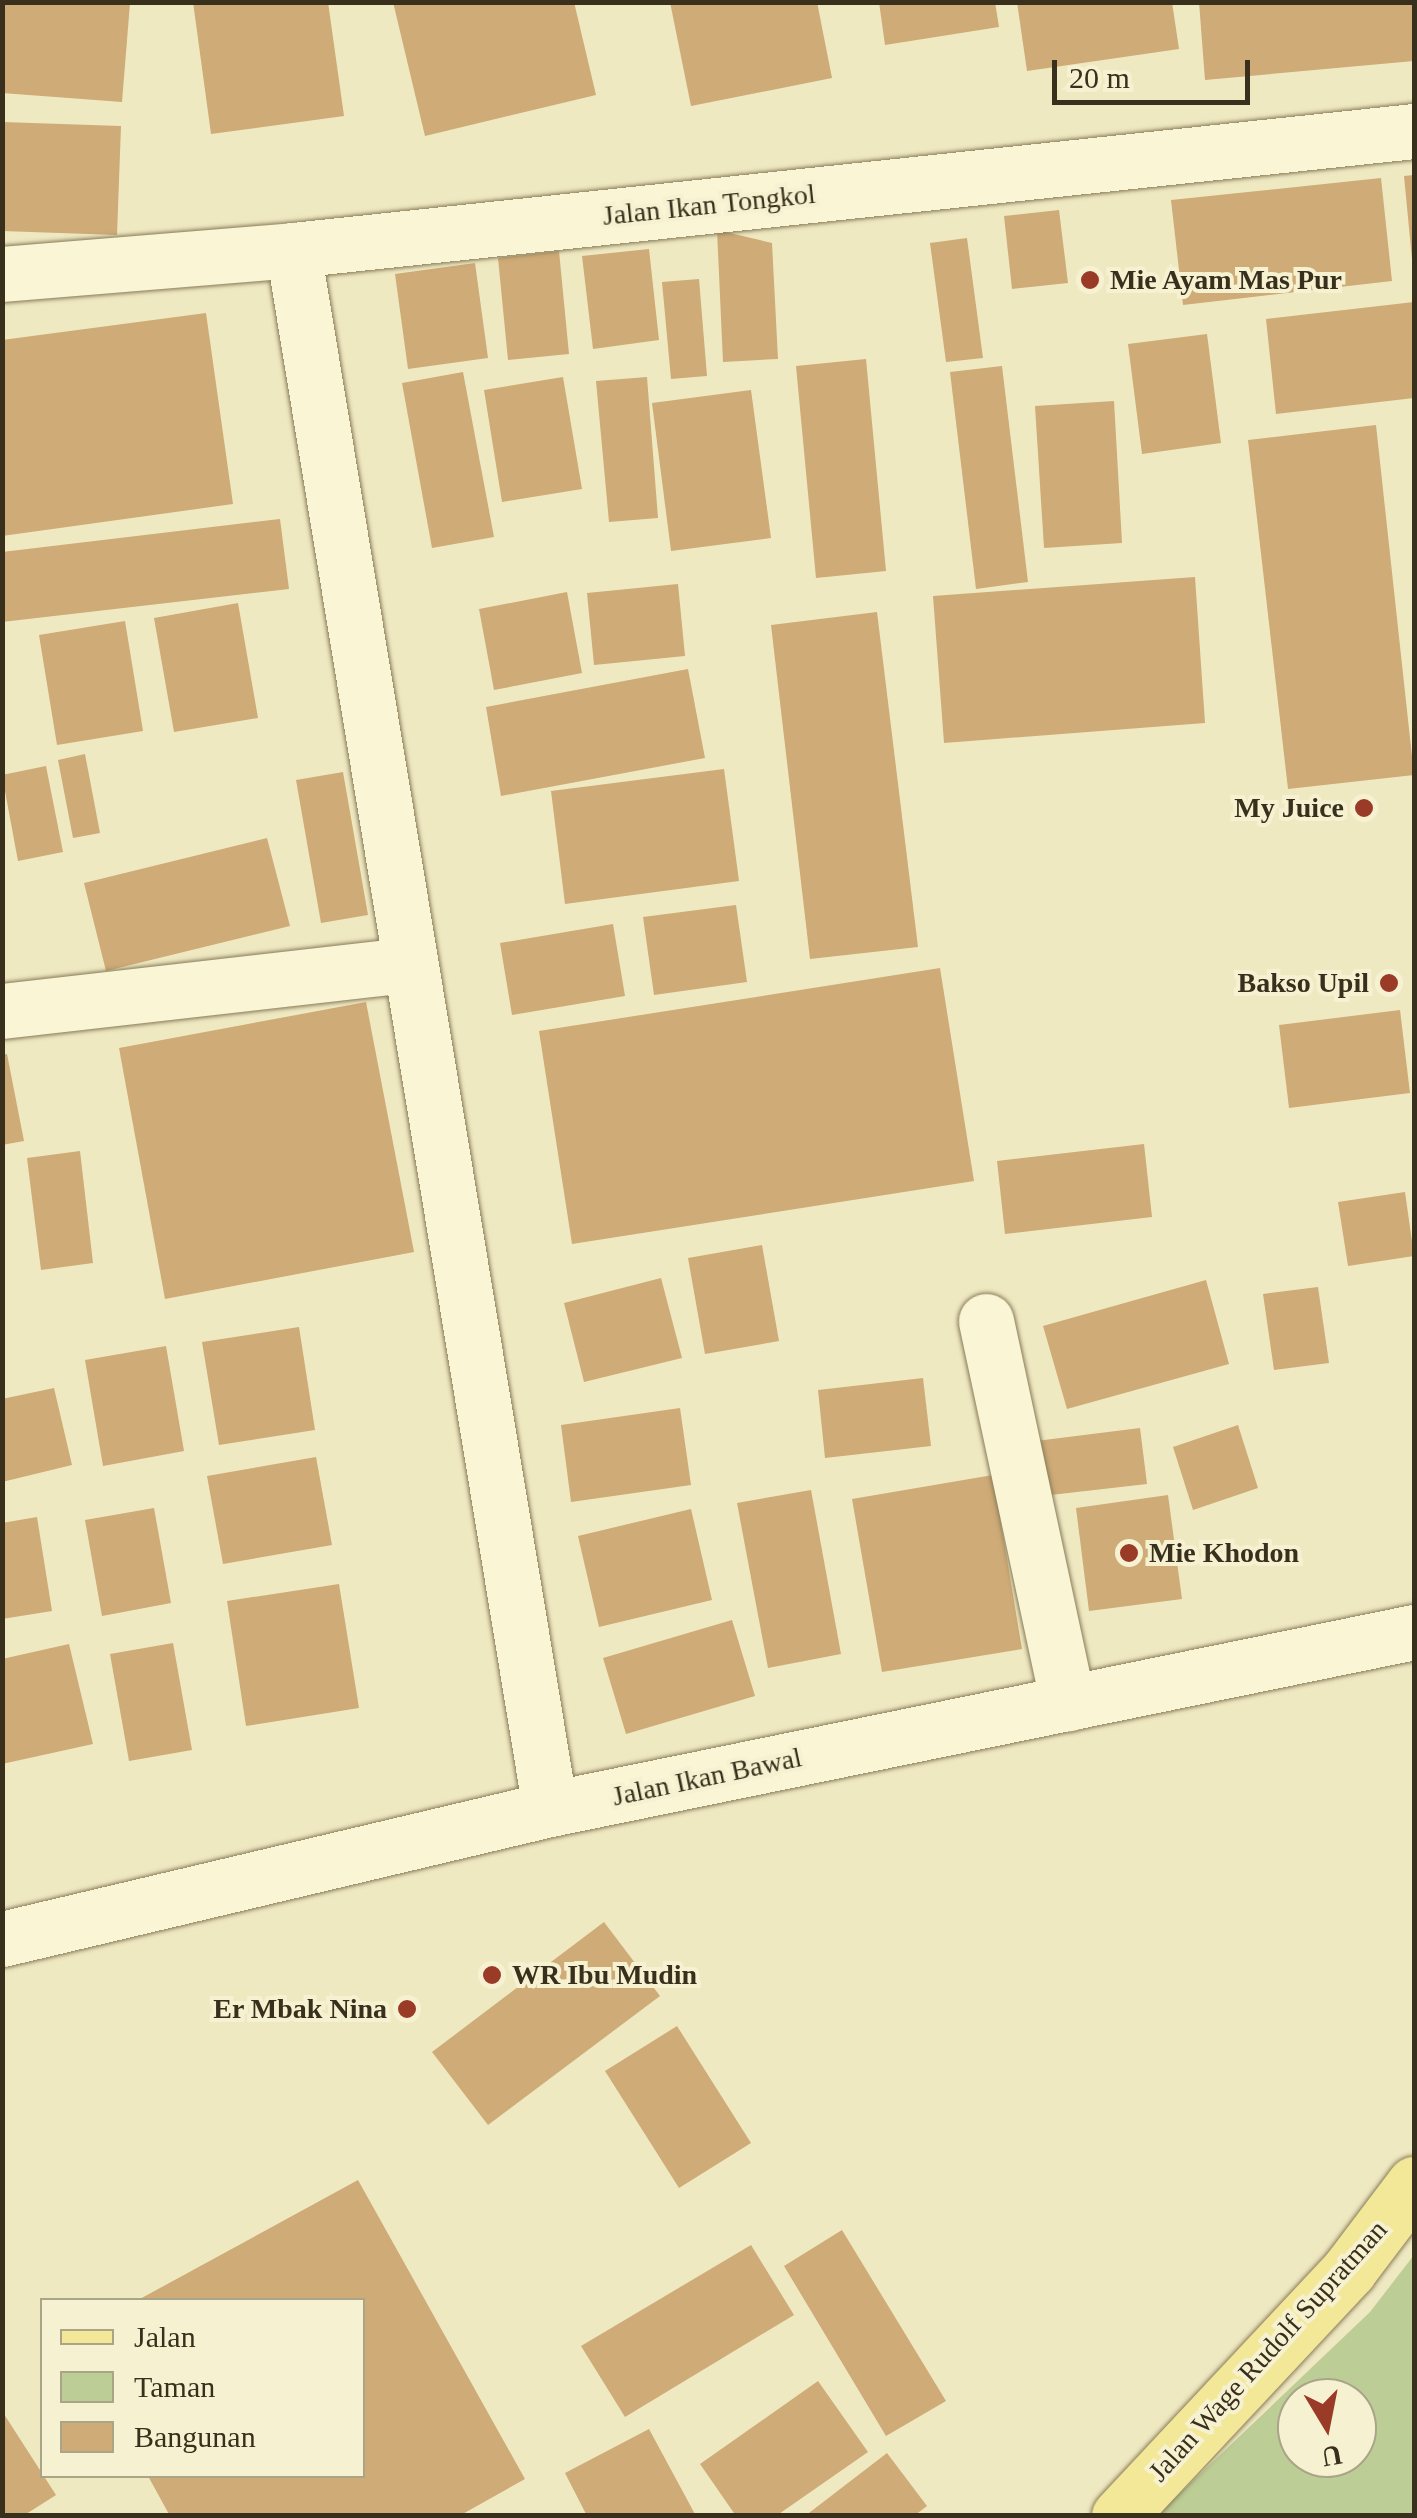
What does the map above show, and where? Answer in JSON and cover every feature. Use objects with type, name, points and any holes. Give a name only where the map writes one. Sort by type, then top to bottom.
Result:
[{"type":"main road","name":"Jalan Wage Rudolf Supratman","points":[[1119,2516],[1349,2270],[1414,2184]]},
{"type":"street","name":"Jalan Ikan Tongkol","points":[[2,274],[293,250],[1414,130]]},
{"type":"street","points":[[293,250],[550,1809]]},
{"type":"street","points":[[2,1011],[408,966]]},
{"type":"street","points":[[986,1321],[1068,1703]]},
{"type":"street","name":"Jalan Ikan Bawal","points":[[2,1939],[550,1809],[1414,1632]]},
{"type":"green space","points":[[1414,2255],[1414,2515],[1156,2516],[1277,2401],[1277,2478],[1377,2478],[1377,2378],[1301,2378],[1370,2312]]},
{"type":"building","points":[[2,2],[130,3],[122,102],[2,93]]},
{"type":"building","points":[[193,2],[328,2],[344,116],[211,134]]},
{"type":"building","points":[[393,2],[574,2],[596,95],[425,136]]},
{"type":"building","points":[[670,2],[817,2],[832,78],[691,106]]},
{"type":"building","points":[[879,2],[995,2],[999,27],[885,45]]},
{"type":"building","points":[[1017,2],[1172,2],[1179,49],[1027,71]]},
{"type":"building","points":[[1199,2],[1414,2],[1414,61],[1205,80]]},
{"type":"building","points":[[2,122],[121,126],[117,235],[2,231]]},
{"type":"building","points":[[1414,175],[1414,259],[1412,259],[1404,176]]},
{"type":"building","points":[[1381,178],[1392,281],[1183,305],[1171,200]]},
{"type":"building","points":[[1059,210],[1068,283],[1012,289],[1004,216]]},
{"type":"building","points":[[717,230],[772,243],[778,359],[723,362]]},
{"type":"building","points":[[967,238],[983,358],[946,362],[930,243]]},
{"type":"building","points":[[649,249],[659,340],[593,349],[582,256]]},
{"type":"building","points":[[559,251],[569,354],[508,360],[498,258]]},
{"type":"building","points":[[475,263],[488,358],[408,369],[395,274]]},
{"type":"building","points":[[699,279],[707,376],[671,379],[662,282]]},
{"type":"building","points":[[1414,302],[1414,398],[1276,414],[1266,319]]},
{"type":"building","points":[[206,313],[233,504],[2,536],[2,340]]},
{"type":"building","points":[[1207,334],[1221,443],[1142,454],[1128,344]]},
{"type":"building","points":[[866,359],[886,571],[816,578],[796,366]]},
{"type":"building","points":[[1002,366],[1028,582],[976,589],[950,372]]},
{"type":"building","points":[[463,372],[494,537],[432,548],[402,383]]},
{"type":"building","points":[[563,377],[582,489],[502,502],[484,390]]},
{"type":"building","points":[[647,377],[658,518],[609,522],[596,381]]},
{"type":"building","points":[[751,390],[771,538],[671,551],[652,403]]},
{"type":"building","points":[[1114,401],[1122,543],[1044,548],[1035,406]]},
{"type":"building","points":[[1376,425],[1414,775],[1288,789],[1248,440]]},
{"type":"building","points":[[280,519],[289,589],[2,622],[2,552]]},
{"type":"building","points":[[1195,577],[1205,723],[944,743],[933,596]]},
{"type":"building","points":[[678,584],[685,656],[594,665],[587,593]]},
{"type":"building","points":[[567,592],[582,673],[494,690],[479,609]]},
{"type":"building","points":[[238,603],[258,718],[174,732],[154,618]]},
{"type":"building","points":[[877,612],[918,947],[810,959],[771,625]]},
{"type":"building","points":[[125,621],[143,731],[57,745],[39,635]]},
{"type":"building","points":[[688,669],[705,758],[501,796],[486,707]]},
{"type":"building","points":[[85,754],[100,833],[73,838],[58,760]]},
{"type":"building","points":[[46,766],[63,852],[18,861],[2,775]]},
{"type":"building","points":[[724,769],[739,881],[565,904],[551,791]]},
{"type":"building","points":[[343,772],[368,915],[321,923],[296,780]]},
{"type":"building","points":[[267,838],[290,926],[106,971],[84,883]]},
{"type":"building","points":[[736,905],[747,982],[654,995],[643,917]]},
{"type":"building","points":[[613,924],[625,996],[512,1015],[500,943]]},
{"type":"building","points":[[940,968],[974,1181],[572,1244],[539,1031]]},
{"type":"building","points":[[366,1002],[414,1252],[165,1299],[119,1048]]},
{"type":"building","points":[[1400,1010],[1410,1093],[1289,1108],[1279,1025]]},
{"type":"building","points":[[7,1054],[24,1141],[2,1145],[2,1055]]},
{"type":"building","points":[[1144,1144],[1152,1217],[1005,1234],[997,1161]]},
{"type":"building","points":[[80,1151],[93,1263],[41,1270],[27,1158]]},
{"type":"building","points":[[1405,1192],[1414,1256],[1348,1266],[1338,1202]]},
{"type":"building","points":[[762,1245],[779,1341],[705,1354],[688,1258]]},
{"type":"building","points":[[661,1278],[682,1358],[584,1382],[564,1303]]},
{"type":"building","points":[[1206,1280],[1229,1364],[1067,1409],[1043,1326]]},
{"type":"building","points":[[1318,1287],[1329,1363],[1274,1370],[1263,1294]]},
{"type":"building","points":[[299,1327],[315,1430],[219,1445],[202,1342]]},
{"type":"building","points":[[166,1346],[184,1451],[103,1466],[85,1360]]},
{"type":"building","points":[[923,1378],[931,1446],[825,1458],[818,1390]]},
{"type":"building","points":[[54,1388],[72,1465],[2,1482],[2,1399]]},
{"type":"building","points":[[680,1408],[691,1485],[571,1502],[561,1425]]},
{"type":"building","points":[[1238,1425],[1258,1488],[1193,1510],[1173,1447]]},
{"type":"building","points":[[1140,1428],[1147,1484],[1042,1496],[1036,1441]]},
{"type":"building","points":[[316,1457],[332,1545],[223,1564],[207,1476]]},
{"type":"building","points":[[993,1475],[1022,1649],[882,1672],[852,1499]]},
{"type":"building","points":[[811,1490],[841,1654],[768,1668],[737,1503]]},
{"type":"building","name":"Mie Khodon","points":[[1168,1495],[1182,1599],[1089,1611],[1076,1508]]},
{"type":"building","points":[[154,1508],[171,1603],[102,1616],[85,1520]]},
{"type":"building","points":[[691,1509],[712,1600],[599,1627],[578,1536]]},
{"type":"building","points":[[37,1517],[52,1611],[2,1619],[2,1523]]},
{"type":"building","points":[[339,1584],[359,1708],[246,1726],[227,1601]]},
{"type":"building","points":[[732,1620],[755,1696],[626,1734],[603,1658]]},
{"type":"building","points":[[173,1643],[192,1750],[129,1761],[110,1654]]},
{"type":"building","points":[[69,1644],[93,1744],[2,1764],[2,1659]]},
{"type":"building","points":[[604,1922],[660,1996],[488,2125],[432,2052]]},
{"type":"building","points":[[677,2026],[751,2143],[679,2188],[605,2071]]},
{"type":"building","points":[[358,2180],[525,2479],[459,2516],[170,2516],[149,2478],[365,2478],[365,2298],[142,2298]]},
{"type":"building","points":[[842,2230],[946,2401],[886,2436],[784,2266]]},
{"type":"building","points":[[751,2245],[794,2315],[625,2417],[581,2346]]},
{"type":"building","points":[[818,2381],[868,2452],[776,2516],[736,2516],[700,2464]]},
{"type":"building","points":[[2,2411],[40,2470],[40,2478],[45,2478],[56,2495],[23,2516],[2,2516]]},
{"type":"building","points":[[649,2429],[696,2516],[587,2516],[565,2473]]},
{"type":"building","points":[[887,2453],[927,2506],[914,2516],[805,2516]]},
{"type":"place","name":"Mie Ayam Mas Pur","points":[[1090,280]]},
{"type":"place","name":"My Juice","points":[[1364,808]]},
{"type":"place","name":"Bakso Upil","points":[[1389,983]]},
{"type":"place","name":"Mie Khodon","points":[[1129,1553]]},
{"type":"place","name":"WR Ibu Mudin","points":[[492,1975]]},
{"type":"place","name":"Er Mbak Nina","points":[[407,2009]]}]
